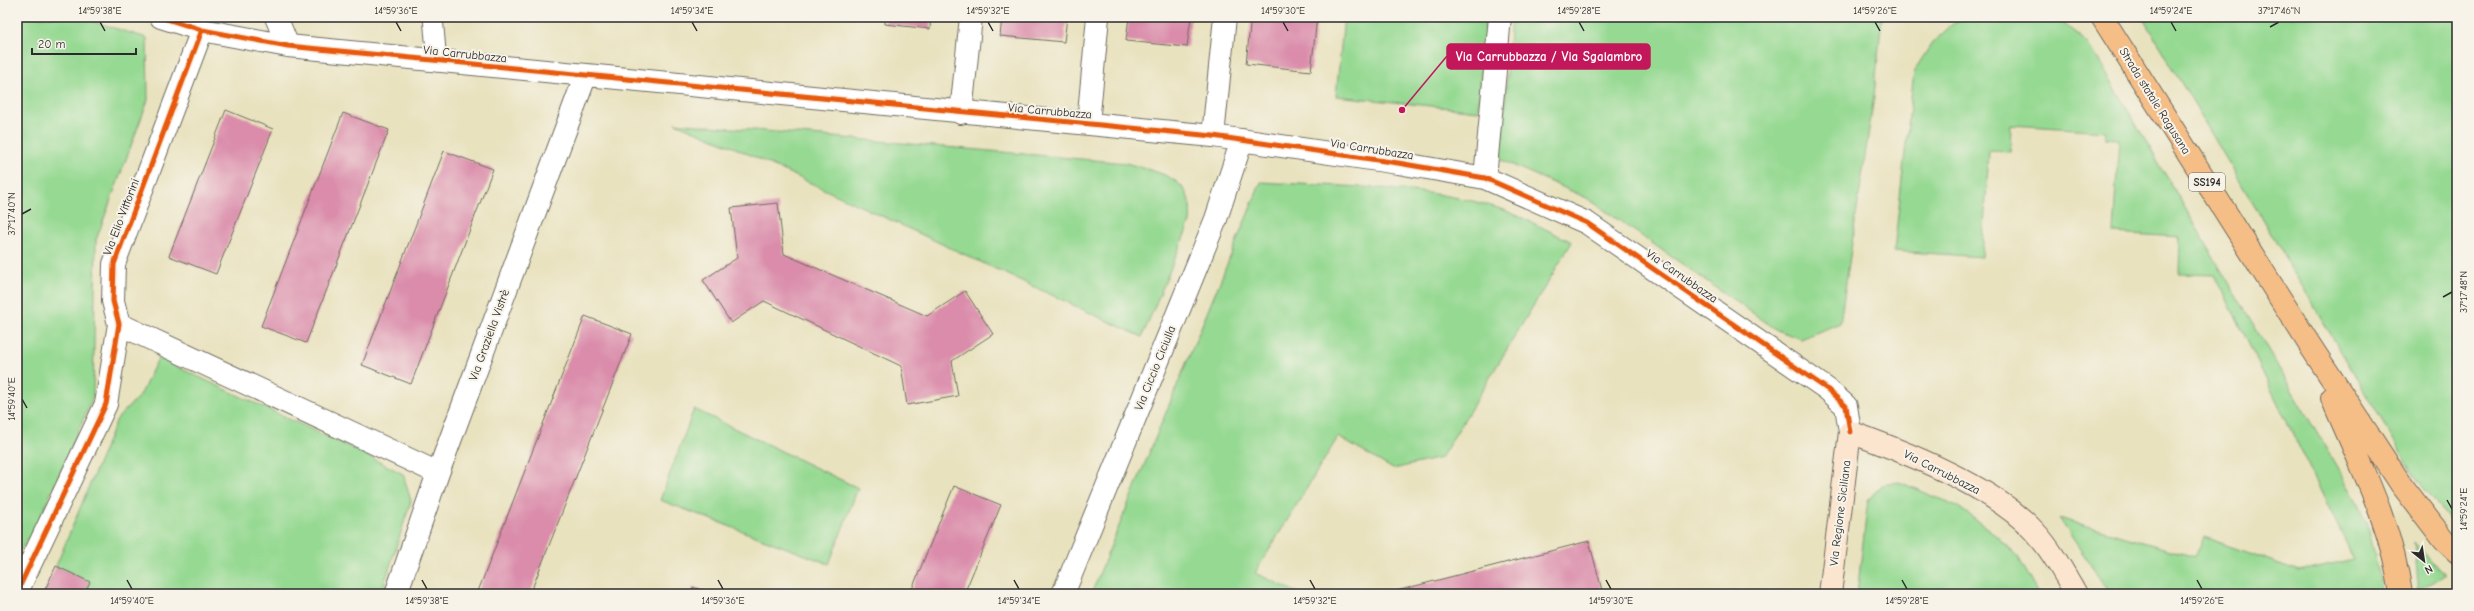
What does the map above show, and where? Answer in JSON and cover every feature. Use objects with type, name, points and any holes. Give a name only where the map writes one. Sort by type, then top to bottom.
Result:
[{"type":"main road","name":"Strada statale Ragusana","points":[[2102,17],[2311,347]]},
{"type":"main road","points":[[2311,347],[2401,484],[2444,540],[2457,552]]},
{"type":"main road","points":[[2311,347],[2385,522],[2398,573],[2401,594]]},
{"type":"main road","name":"Via Regione Siciliana","points":[[1830,594],[1850,432]]},
{"type":"main road","name":"Via Carrubbazza","points":[[1850,432],[1932,465],[2001,502],[2034,530],[2055,559],[2076,594]]},
{"type":"street","name":"Via Carrubbazza","points":[[161,17],[202,30],[288,46],[585,77],[1213,136],[1398,162],[1485,178],[1587,223],[1827,389],[1846,406],[1850,432]]},
{"type":"street","points":[[276,17],[288,46]]},
{"type":"street","points":[[961,113],[971,17]]},
{"type":"street","points":[[1088,124],[1098,17]]},
{"type":"street","points":[[1213,136],[1225,17]]},
{"type":"street","points":[[1485,178],[1500,17]]},
{"type":"street","name":"Via Elio Vittorini","points":[[17,592],[106,404],[119,324],[113,301],[114,264],[202,30]]},
{"type":"street","name":"Via Graziella Vistrè","points":[[396,594],[438,474],[585,77]]},
{"type":"street","name":"Via Ciccio Ciciulla","points":[[1064,594],[1216,219],[1242,140]]},
{"type":"street","points":[[119,324],[438,474]]},
{"type":"lane","points":[[433,17],[437,62]]},
{"type":"green space","points":[[17,17],[78,17],[147,38],[148,100],[96,240],[93,397],[37,525],[17,556]]},
{"type":"green space","points":[[1344,17],[1486,17],[1478,111],[1336,96]]},
{"type":"green space","points":[[1511,17],[1882,17],[1874,96],[1840,323],[1801,339],[1777,330],[1587,198],[1501,160]]},
{"type":"green space","points":[[1974,17],[2036,17],[2062,22],[2089,44],[2355,498],[2369,530],[2383,594],[2110,594],[2059,518],[2195,557],[2204,537],[2299,571],[2354,559],[2215,275],[2179,274],[2180,237],[2113,233],[2119,139],[2106,138],[2107,131],[2011,125],[2010,152],[1989,151],[1982,257],[1894,251],[1914,71],[1932,43],[1954,23]]},
{"type":"green space","points":[[2142,17],[2457,17],[2457,529],[2418,481]]},
{"type":"green space","points":[[675,123],[1126,163],[1163,174],[1173,179],[1181,186],[1187,195],[1190,207],[1190,222],[1142,337],[731,146]]},
{"type":"green space","points":[[1261,182],[1387,189],[1451,197],[1481,203],[1509,212],[1572,242],[1441,458],[1393,469],[1338,437],[1255,573],[1300,594],[1091,594]]},
{"type":"green space","points":[[158,358],[362,453],[403,474],[411,501],[381,594],[84,594],[89,582],[56,566],[117,419],[141,394]]},
{"type":"green space","points":[[694,409],[858,488],[829,564],[660,500]]},
{"type":"green space","points":[[1899,482],[1957,506],[1992,532],[2018,557],[2039,594],[1857,594],[1868,500],[1882,485]]},
{"type":"green space","points":[[2414,542],[2428,559],[2446,574],[2419,591]]},
{"type":"building","points":[[885,17],[931,17],[930,29],[885,24]]},
{"type":"building","points":[[1002,17],[1067,17],[1064,42],[1000,36]]},
{"type":"building","points":[[1129,17],[1191,17],[1187,47],[1126,41]]},
{"type":"building","points":[[1251,17],[1317,17],[1311,71],[1246,64]]},
{"type":"building","points":[[226,110],[273,129],[216,274],[169,256]]},
{"type":"building","points":[[343,113],[389,130],[306,343],[261,326]]},
{"type":"building","points":[[444,151],[493,169],[411,384],[362,365]]},
{"type":"building","points":[[778,203],[784,254],[927,316],[965,291],[993,334],[952,361],[958,396],[907,405],[901,366],[764,301],[731,323],[703,280],[737,258],[731,208]]},
{"type":"building","points":[[585,316],[632,334],[530,594],[477,594]]},
{"type":"building","points":[[954,486],[1001,505],[964,594],[910,594]]},
{"type":"building","points":[[1589,541],[1603,594],[1397,594],[1396,591]]},
{"type":"building","points":[[56,566],[90,582],[84,594],[43,594]]},
{"type":"building","points":[[693,587],[712,594],[691,594]]},
{"type":"cycle path","points":[[161,17],[202,30],[288,46],[1213,136],[1398,163],[1485,178],[1587,223],[1827,389],[1846,406],[1850,432]]},
{"type":"cycle path","points":[[17,592],[106,404],[119,324],[113,301],[114,264],[202,30]]},
{"type":"place","name":"Via Carrubbazza / Via Sgalambro","points":[[1402,110]]}]
